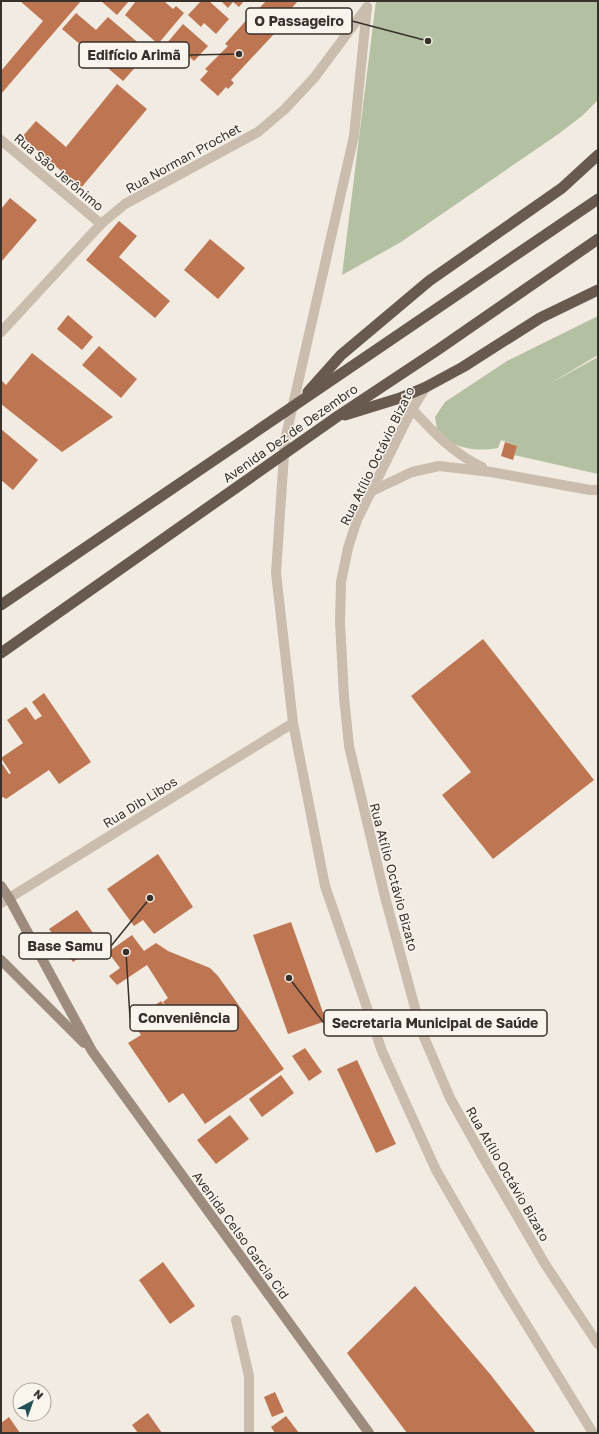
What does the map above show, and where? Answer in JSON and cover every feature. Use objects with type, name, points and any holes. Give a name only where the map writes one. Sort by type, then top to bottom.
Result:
[{"type":"highway","points":[[296,405],[341,356],[429,281],[562,188],[598,155]]},
{"type":"highway","name":"Avenida Dez de Dezembro","points":[[1,605],[598,199]]},
{"type":"highway","name":"Avenida Dez de Dezembro","points":[[1,653],[333,419],[598,239]]},
{"type":"highway","points":[[333,419],[400,398],[426,387],[463,367],[540,318],[598,290]]},
{"type":"main road","name":"Avenida Celso Garcia Cid","points":[[1,886],[5,901],[92,1051],[369,1433]]},
{"type":"main road","name":"Avenida Celso Garcia Cid","points":[[1,960],[92,1051]]},
{"type":"street","name":"Rua Norman Prochet","points":[[1,332],[101,224],[125,204],[258,132],[285,109],[314,78],[367,4]]},
{"type":"street","points":[[367,4],[354,136],[285,440],[276,573],[293,724],[325,886],[382,1051],[436,1170],[504,1288],[593,1433]]},
{"type":"street","name":"Rua São Jerônimo","points":[[1,140],[101,224]]},
{"type":"street","name":"Rua Atílio Octávio Bizato","points":[[426,387],[412,410],[357,520],[343,576],[340,622],[341,652],[349,746],[385,897],[421,1030],[450,1098],[545,1264],[598,1344]]},
{"type":"street","points":[[412,410],[439,438],[469,461],[491,472]]},
{"type":"street","points":[[372,491],[412,472],[439,466],[491,472],[590,490],[598,490]]},
{"type":"street","name":"Rua Dib Libos","points":[[5,901],[293,724]]},
{"type":"street","points":[[236,1320],[249,1376],[249,1433]]},
{"type":"green space","points":[[376,1],[598,1],[598,100],[582,116],[557,135],[401,242],[342,275]]},
{"type":"green space","points":[[598,316],[598,355],[549,384],[598,357],[598,474],[514,455],[517,446],[501,440],[498,448],[480,450],[453,444],[438,436],[435,417],[445,402],[507,361]]},
{"type":"building","points":[[20,1],[81,1],[1,94],[1,71],[43,21]]},
{"type":"building","points":[[101,1],[129,1],[117,15]]},
{"type":"building","points":[[136,1],[164,1],[173,9],[176,6],[184,13],[158,44],[125,15]]},
{"type":"building","points":[[201,1],[209,1],[229,19],[216,34],[204,23],[201,27],[188,15]]},
{"type":"building","points":[[221,1],[244,1],[239,7],[233,2],[228,8]]},
{"type":"building","points":[[266,1],[298,1],[290,10],[292,12],[287,17],[285,15],[271,31],[274,34],[231,80],[234,83],[228,89],[226,87],[218,96],[200,80],[208,71],[205,69],[228,46],[225,44],[250,16],[251,17]]},
{"type":"building","points":[[76,13],[96,30],[108,17],[149,52],[123,81],[62,29]]},
{"type":"building","points":[[183,24],[208,46],[194,61],[183,51],[180,54],[167,43]]},
{"type":"building","points":[[117,84],[147,109],[81,188],[22,137],[36,121],[66,147]]},
{"type":"building","points":[[10,198],[37,220],[1,262],[1,209]]},
{"type":"building","points":[[119,221],[137,236],[119,257],[170,301],[155,318],[86,260]]},
{"type":"building","points":[[210,239],[245,268],[218,299],[184,270]]},
{"type":"building","points":[[68,315],[93,337],[82,350],[57,329]]},
{"type":"building","points":[[99,346],[137,379],[121,398],[82,365]]},
{"type":"building","points":[[32,353],[113,417],[62,452],[1,404],[2,381],[6,385]]},
{"type":"building","points":[[1,429],[38,460],[13,490],[1,480]]},
{"type":"building","points":[[505,442],[517,446],[513,460],[501,456]]},
{"type":"building","points":[[483,639],[594,780],[493,859],[442,795],[471,772],[411,696]]},
{"type":"building","points":[[44,693],[91,762],[59,784],[49,770],[6,799],[3,797],[1,798],[1,762],[9,774],[11,773],[1,758],[23,743],[7,720],[26,707],[35,720],[42,716],[32,702]]},
{"type":"building","points":[[158,854],[193,907],[154,934],[143,920],[134,926],[107,889]]},
{"type":"building","points":[[77,910],[100,943],[73,962],[49,929]]},
{"type":"building","points":[[291,922],[326,1021],[288,1034],[253,935]]},
{"type":"building","points":[[132,935],[144,951],[156,943],[168,951],[210,968],[218,976],[284,1069],[205,1124],[183,1093],[169,1103],[128,1043],[141,1035],[132,1021],[161,1001],[171,1014],[163,1002],[168,998],[147,965],[117,985],[109,976],[120,968],[108,952]]},
{"type":"building","points":[[305,1048],[322,1072],[309,1081],[292,1056]]},
{"type":"building","points":[[357,1060],[396,1144],[376,1153],[337,1069]]},
{"type":"building","points":[[281,1075],[294,1093],[262,1117],[249,1099]]},
{"type":"building","points":[[230,1115],[249,1139],[216,1164],[197,1140]]},
{"type":"building","points":[[163,1262],[195,1306],[170,1324],[139,1280]]},
{"type":"building","points":[[415,1286],[490,1374],[536,1433],[407,1433],[347,1353]]},
{"type":"building","points":[[275,1392],[284,1412],[272,1417],[264,1397]]},
{"type":"building","points":[[148,1413],[162,1433],[138,1433],[132,1425]]},
{"type":"building","points":[[286,1416],[299,1433],[275,1433],[271,1427]]},
{"type":"building","points":[[9,1417],[20,1433],[1,1433],[1,1423]]},
{"type":"place","name":"O Passageiro","points":[[428,41]]},
{"type":"place","name":"Edifício Arimã","points":[[239,54]]},
{"type":"place","name":"Base Samu","points":[[150,898]]},
{"type":"place","name":"Conveniência","points":[[126,952]]},
{"type":"place","name":"Secretaria Municipal de Saúde","points":[[289,978]]}]
